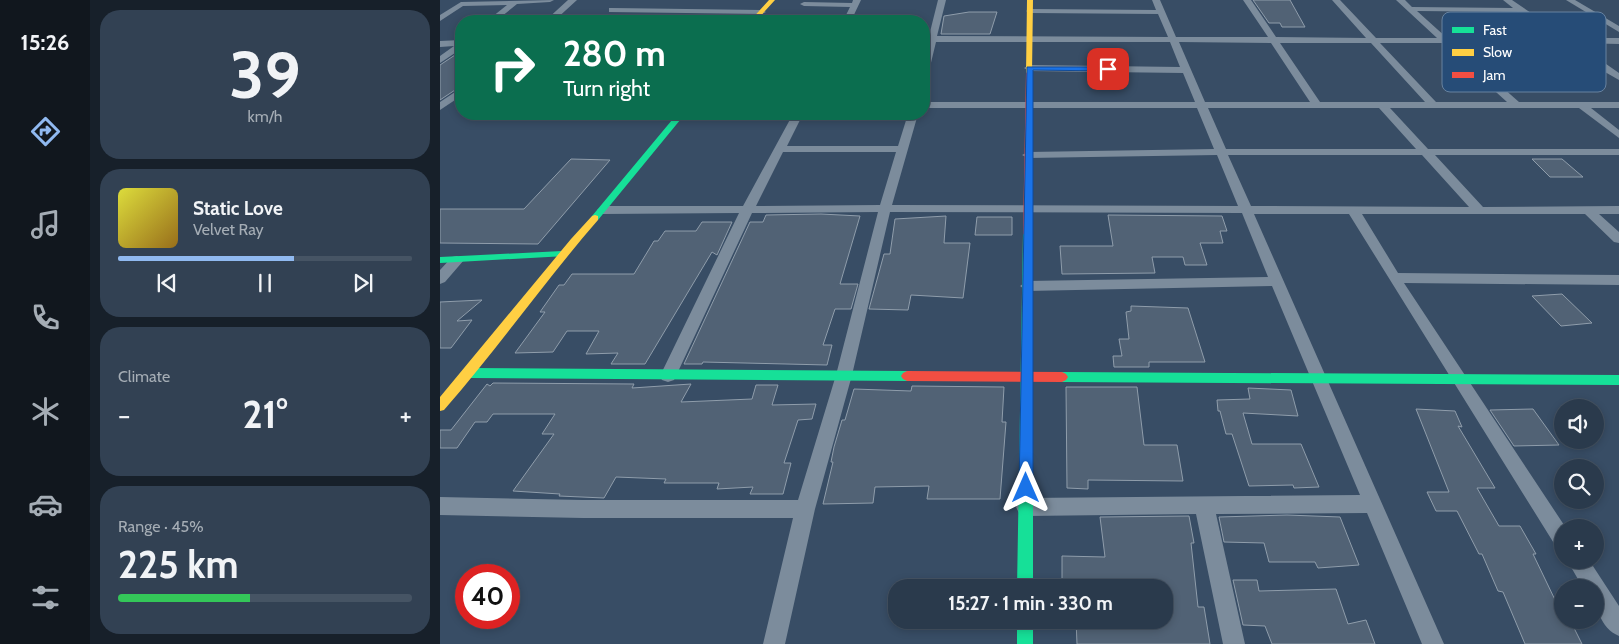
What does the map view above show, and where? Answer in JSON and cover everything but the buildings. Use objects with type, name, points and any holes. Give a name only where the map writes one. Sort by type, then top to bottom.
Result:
[{"type":"street","points":[[447,4],[550,0]]},
{"type":"street","points":[[556,15],[573,0]]},
{"type":"street","points":[[686,11],[697,0]]},
{"type":"street","points":[[759,15],[772,0]]},
{"type":"street","points":[[930,31],[942,0]]},
{"type":"street","points":[[1248,0],[1317,105]]},
{"type":"street","points":[[1336,0],[1433,105]]},
{"type":"street","points":[[1400,0],[1442,39]]},
{"type":"street","points":[[1507,0],[1525,12]]},
{"type":"street","points":[[1570,0],[1590,12]]},
{"type":"street","points":[[499,15],[517,1]]},
{"type":"street","points":[[440,19],[463,2]]},
{"type":"street","points":[[804,4],[855,2],[850,15]]},
{"type":"street","points":[[1025,579],[1030,5],[1159,6],[1433,644]]},
{"type":"street","points":[[1410,9],[1522,10]]},
{"type":"street","points":[[612,10],[762,12]]},
{"type":"street","points":[[1606,22],[1619,30]]},
{"type":"street","points":[[930,39],[1442,41]]},
{"type":"street","points":[[1606,41],[1619,41]]},
{"type":"street","points":[[440,44],[455,44]]},
{"type":"street","points":[[440,60],[455,49]]},
{"type":"street","points":[[1029,68],[1186,70]]},
{"type":"street","points":[[1608,69],[1619,77]]},
{"type":"street","points":[[1500,92],[1516,105]]},
{"type":"street","points":[[440,107],[455,96]]},
{"type":"street","points":[[930,104],[1619,105]]},
{"type":"street","points":[[1382,105],[1479,210]]},
{"type":"street","points":[[1581,105],[1619,134]]},
{"type":"street","points":[[440,406],[470,373],[562,254],[603,210],[676,120]]},
{"type":"street","points":[[668,376],[746,210],[795,120]]},
{"type":"street","points":[[774,644],[805,509],[844,375],[885,210],[911,120]]},
{"type":"street","points":[[779,149],[902,149]]},
{"type":"street","points":[[1028,155],[1619,152]]},
{"type":"street","points":[[603,210],[1028,208],[1619,210]]},
{"type":"street","points":[[1353,210],[1394,278],[1554,526]]},
{"type":"street","points":[[1588,210],[1619,239]]},
{"type":"street","points":[[440,260],[562,254]]},
{"type":"street","points":[[440,279],[457,260]]},
{"type":"street","points":[[1394,278],[1619,280]]},
{"type":"street","points":[[1027,286],[1278,282]]},
{"type":"street","points":[[470,373],[668,376],[1319,377],[1618,381]]},
{"type":"street","points":[[1026,507],[1373,504]]},
{"type":"street","points":[[1204,505],[1234,644]]},
{"type":"street","points":[[440,506],[583,509],[805,509]]},
{"type":"street","points":[[1604,602],[1619,625]]},
{"type":"street","points":[[1025,629],[1025,644]]},
{"type":"traffic: fast","points":[[595,218],[676,120]]},
{"type":"traffic: fast","points":[[1025,579],[1028,234]]},
{"type":"traffic: fast","points":[[440,260],[562,254]]},
{"type":"traffic: fast","points":[[470,373],[907,376]]},
{"type":"traffic: fast","points":[[1062,377],[1619,380]]},
{"type":"traffic: fast","points":[[1025,629],[1025,644]]},
{"type":"traffic: slow","points":[[758,15],[772,0]]},
{"type":"traffic: slow","points":[[1029,73],[1030,0]]},
{"type":"traffic: slow","points":[[440,406],[480,360],[555,264],[595,218]]},
{"type":"traffic: jam","points":[[1028,234],[1029,73]]},
{"type":"traffic: jam","points":[[907,376],[1062,377]]},
{"type":"route","points":[[1026,488],[1029,68],[1108,69]]}]
